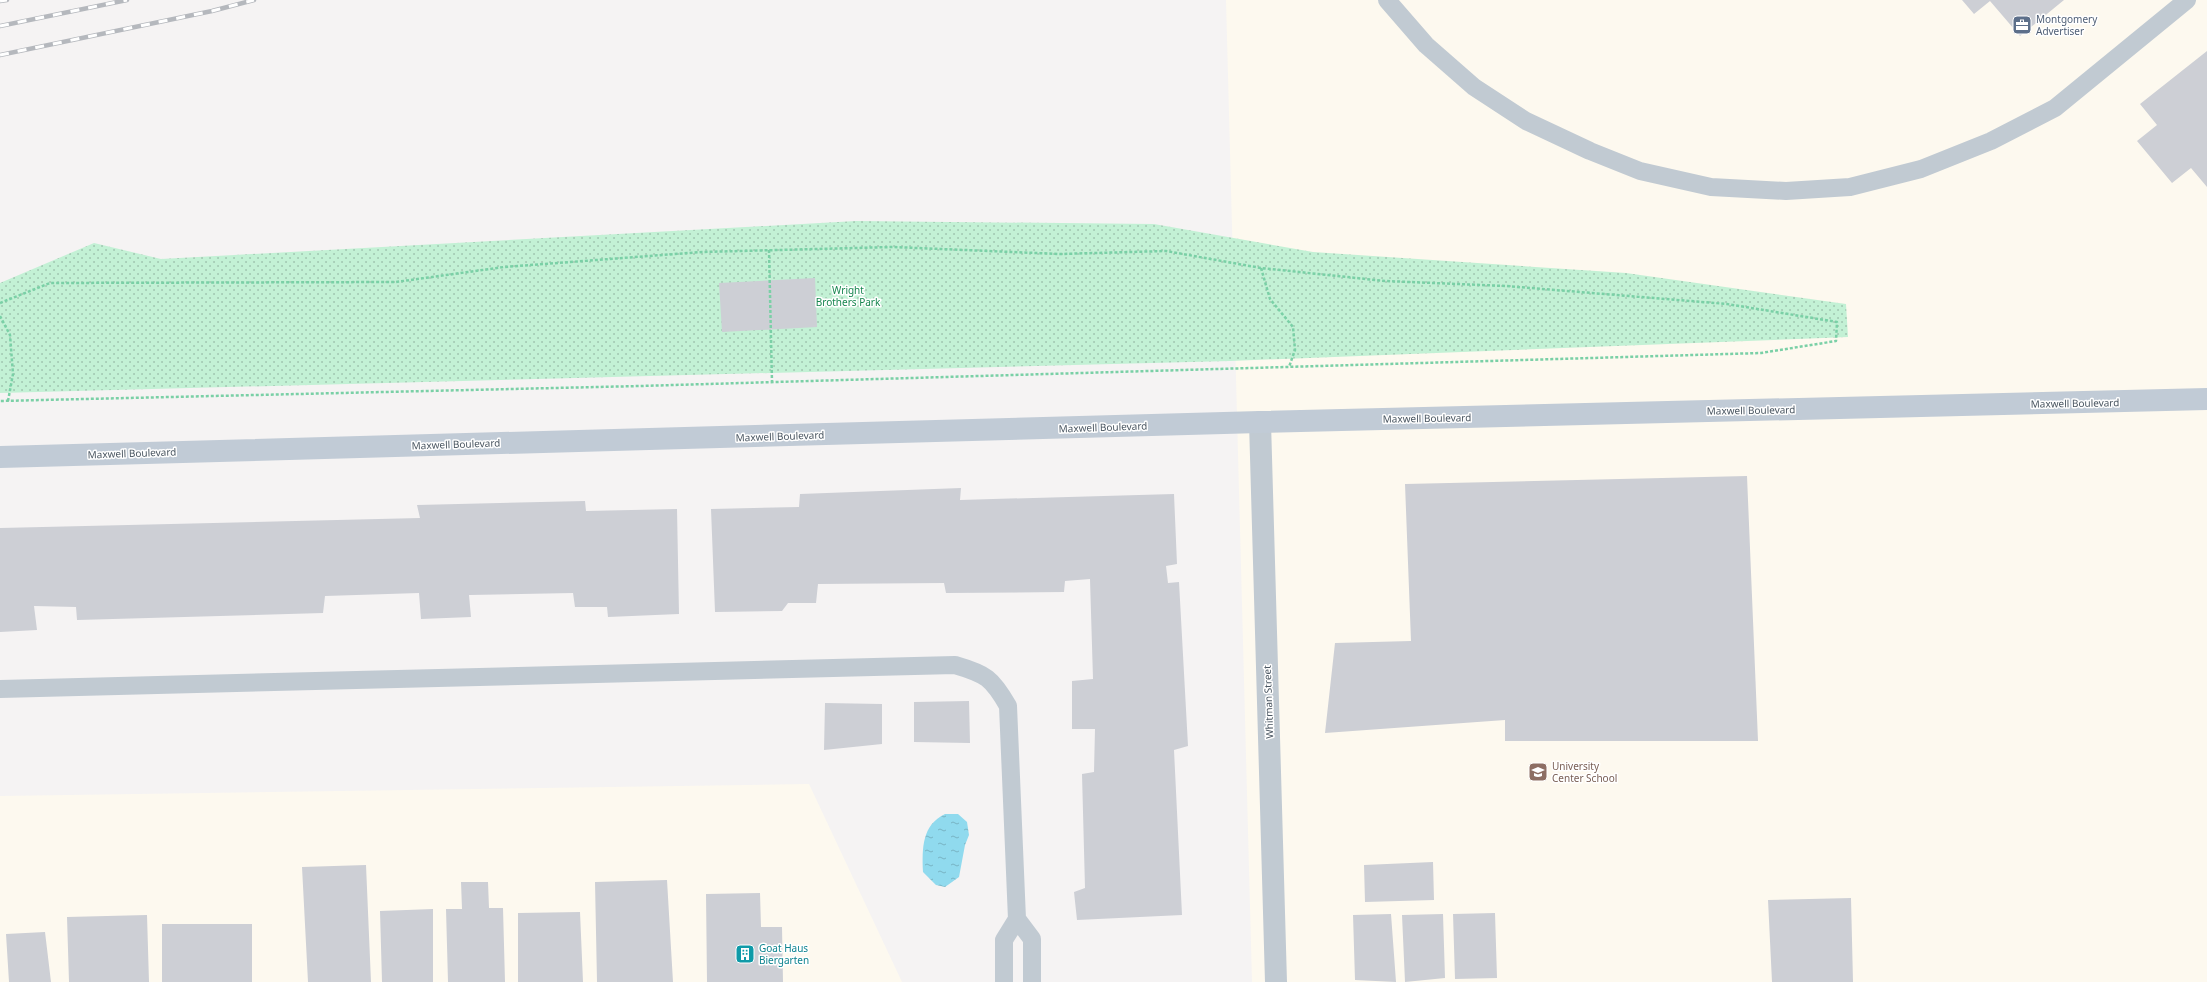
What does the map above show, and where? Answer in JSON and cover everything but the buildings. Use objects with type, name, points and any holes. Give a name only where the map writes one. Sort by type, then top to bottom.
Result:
[{"type":"main road","name":"Maxwell Boulevard","points":[[0,457],[1260,422],[2207,399]]},
{"type":"street","name":"Whitman Street","points":[[1260,422],[1276,982]]},
{"type":"lane","points":[[1387,0],[1426,45],[1474,87],[1526,121],[1590,151],[1640,171],[1711,187],[1786,191],[1857,185],[1921,169],[1991,141],[2055,108],[2187,0]]},
{"type":"lane","points":[[0,689],[956,665],[982,673],[997,687],[1008,706],[1017,919],[1004,940],[1004,982]]},
{"type":"lane","points":[[1017,919],[1032,939],[1032,982]]},
{"type":"path","points":[[0,304],[50,283],[396,282],[504,267],[702,252],[894,247],[1060,254],[1166,251],[1261,268],[1385,281],[1506,286],[1727,304],[1837,322],[1836,341],[1761,353],[772,382],[0,401]]},
{"type":"path","points":[[769,250],[772,382]]},
{"type":"path","points":[[1261,268],[1270,299],[1293,328],[1295,350],[1289,367]]},
{"type":"path","points":[[0,316],[10,335],[13,374],[8,401]]},
{"type":"shaded area","points":[[1226,0],[2207,0],[2207,982],[1252,982]]},
{"type":"shaded area","points":[[809,784],[902,982],[0,982],[0,796]]},
{"type":"green space","name":"Wright Brothers Park","points":[[856,221],[1154,224],[1313,252],[1626,273],[1846,304],[1848,337],[1230,361],[0,393],[0,283],[94,243],[161,259]]},
{"type":"water","points":[[945,814],[958,814],[967,822],[969,835],[965,845],[959,877],[945,887],[936,885],[923,872],[923,846],[932,824]]},
{"type":"railway","points":[[0,1],[7,0]]},
{"type":"railway","points":[[0,26],[127,0]]},
{"type":"railway","points":[[0,55],[212,11],[254,0]]},
{"type":"place","name":"Montgomery Advertiser","points":[[2022,25]]},
{"type":"place","name":"University Center School","points":[[1538,772]]},
{"type":"place","name":"Goat Haus Biergarten","points":[[745,954]]}]
